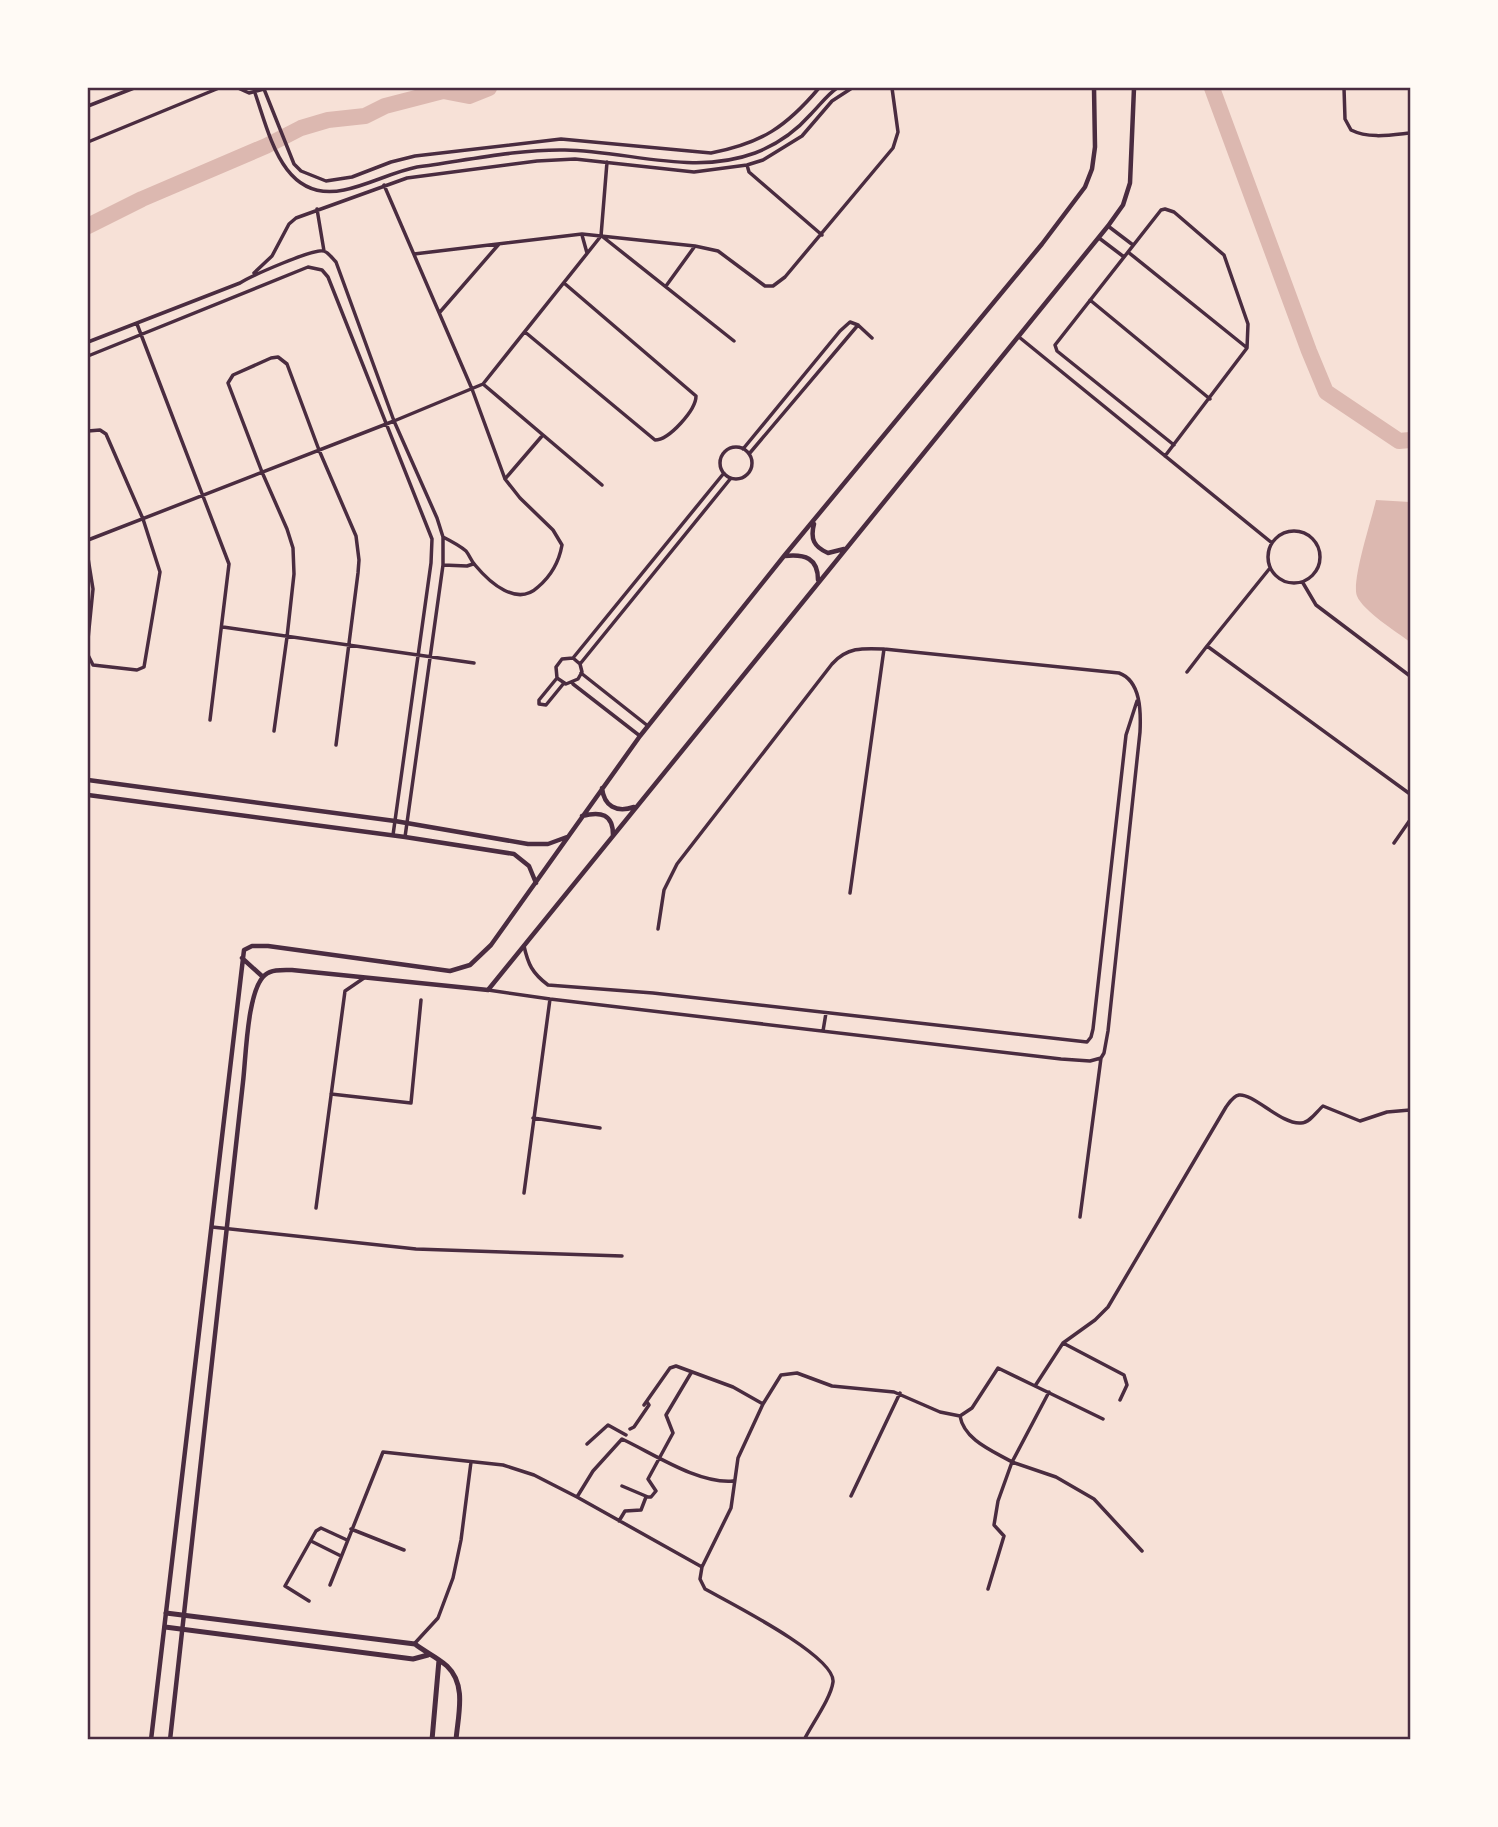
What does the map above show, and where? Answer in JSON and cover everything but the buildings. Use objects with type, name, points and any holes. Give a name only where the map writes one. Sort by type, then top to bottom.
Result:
[{"type":"main road","points":[[166,1613],[415,1644],[449,1668],[460,1690],[456,1740]]},
{"type":"main road","points":[[165,1628],[413,1659],[428,1655]]},
{"type":"main road","points":[[432,1740],[439,1660]]},
{"type":"street","points":[[88,106],[134,88]]},
{"type":"street","points":[[88,142],[219,88]]},
{"type":"street","points":[[238,88],[249,93],[265,88],[288,153],[301,171],[326,181],[352,177],[415,156],[551,140],[581,140],[688,153],[710,153],[734,148],[769,135],[802,108],[819,88]]},
{"type":"street","points":[[256,93],[278,157],[286,170],[295,180],[324,191],[341,191],[394,172],[417,167],[542,151],[580,150],[687,164],[712,164],[737,159],[774,144],[810,116],[837,88]]},
{"type":"street","points":[[88,342],[240,283],[272,256],[289,225],[296,218],[384,185],[407,178],[537,161],[575,159],[694,172],[747,165],[763,160],[802,136],[832,101],[852,88]]},
{"type":"street","points":[[414,254],[582,234],[719,251],[755,280],[765,286],[773,286],[785,277],[822,235],[893,148],[898,132],[892,88]]},
{"type":"street","points":[[150,1740],[242,958],[246,948],[260,945],[450,971],[470,965],[491,945],[640,736],[784,556],[1042,244],[1085,187],[1092,169],[1095,148],[1094,88]]},
{"type":"street","points":[[488,990],[1108,226],[1122,205],[1130,183],[1134,88]]},
{"type":"street","points":[[1344,88],[1345,119],[1351,130],[1384,135],[1410,132]]},
{"type":"street","points":[[88,540],[482,384],[601,236],[607,162]]},
{"type":"street","points":[[747,165],[749,172],[822,235]]},
{"type":"street","points":[[384,185],[472,389],[505,479],[560,538],[562,545],[558,562],[543,583],[533,593],[521,597],[510,594],[473,564],[469,554],[459,545],[443,537]]},
{"type":"street","points":[[317,209],[324,251]]},
{"type":"street","points":[[1165,456],[1174,445],[1210,399],[1247,348],[1248,324],[1224,255],[1174,212],[1165,209],[1161,210],[1128,251],[1055,348],[1174,445]]},
{"type":"street","points":[[1108,226],[1133,245]]},
{"type":"street","points":[[582,234],[587,253]]},
{"type":"street","points":[[601,236],[734,341]]},
{"type":"street","points":[[1099,238],[1124,257]]},
{"type":"street","points":[[439,313],[500,243]]},
{"type":"street","points":[[666,286],[695,246]]},
{"type":"street","points":[[252,275],[316,250],[324,251],[336,262],[394,421],[434,509],[443,537],[443,565],[405,837]]},
{"type":"street","points":[[1128,251],[1247,348]]},
{"type":"street","points":[[88,356],[307,267],[322,270],[328,276],[432,539],[431,563],[393,835]]},
{"type":"street","points":[[524,332],[654,440],[666,437],[692,408],[696,396],[564,283]]},
{"type":"street","points":[[1090,300],[1210,399]]},
{"type":"street","points":[[743,449],[850,322],[858,325],[872,338]]},
{"type":"street","points":[[137,323],[229,564],[210,720]]},
{"type":"street","points":[[749,454],[858,325]]},
{"type":"street","points":[[1019,337],[1272,543]]},
{"type":"street","points":[[274,731],[287,637],[293,548],[228,383],[233,375],[278,357],[287,364],[359,548],[359,573],[336,745]]},
{"type":"street","points":[[482,384],[602,485]]},
{"type":"street","points":[[88,431],[100,430],[106,435],[143,519],[160,572],[144,667],[136,670],[93,665],[88,655]]},
{"type":"street","points":[[505,479],[542,436]]},
{"type":"street","points":[[733,448],[743,449],[749,454],[752,463],[749,472],[740,478],[731,478],[724,473],[721,461],[725,453],[733,448]]},
{"type":"street","points":[[573,658],[724,473]]},
{"type":"street","points":[[580,664],[731,478]]},
{"type":"street","points":[[814,521],[811,534],[820,550],[828,553],[848,547]]},
{"type":"street","points":[[1296,531],[1305,533],[1318,545],[1321,554],[1317,571],[1303,583],[1280,580],[1270,568],[1268,555],[1272,543],[1279,536],[1296,531]]},
{"type":"street","points":[[784,556],[809,557],[818,571],[818,582]]},
{"type":"street","points":[[88,558],[93,589],[88,639]]},
{"type":"street","points":[[443,565],[473,564]]},
{"type":"street","points":[[1187,673],[1270,568]]},
{"type":"street","points":[[1303,583],[1316,605],[1410,676]]},
{"type":"street","points":[[223,627],[474,663]]},
{"type":"street","points":[[1207,646],[1410,794]]},
{"type":"street","points":[[658,929],[664,890],[677,864],[842,654],[854,649],[884,649],[1119,673],[1133,681],[1138,699],[1140,732],[1108,1031],[1101,1058],[1080,1217]]},
{"type":"street","points":[[850,892],[884,649]]},
{"type":"street","points":[[573,658],[580,664],[581,673],[572,683],[564,683],[557,678],[555,669],[559,662],[573,658]]},
{"type":"street","points":[[581,673],[648,726]]},
{"type":"street","points":[[557,678],[539,700],[539,704],[546,705],[564,683]]},
{"type":"street","points":[[572,683],[640,736]]},
{"type":"street","points":[[523,944],[527,964],[535,975],[548,985],[653,993],[1074,1042],[1090,1040],[1126,735],[1138,699]]},
{"type":"street","points":[[88,780],[407,822],[528,844],[548,844],[568,837]]},
{"type":"street","points":[[602,788],[604,800],[613,808],[624,810],[635,807]]},
{"type":"street","points":[[88,795],[393,835],[514,854],[529,866],[536,883]]},
{"type":"street","points":[[582,816],[596,813],[607,816],[611,821],[613,836]]},
{"type":"street","points":[[1394,843],[1410,820]]},
{"type":"street","points":[[242,958],[263,977]]},
{"type":"street","points":[[170,1740],[253,1002],[256,987],[271,971],[292,970],[488,990],[1061,1059],[1090,1061],[1101,1058]]},
{"type":"street","points":[[316,1208],[345,991],[364,978]]},
{"type":"street","points":[[524,1193],[550,999]]},
{"type":"street","points":[[331,1094],[411,1102],[421,1000]]},
{"type":"street","points":[[823,1031],[826,1013]]},
{"type":"street","points":[[1035,1385],[1063,1343],[1108,1307],[1234,1097],[1245,1097],[1282,1118],[1302,1123],[1323,1106],[1360,1121],[1387,1112],[1410,1110]]},
{"type":"street","points":[[533,1118],[600,1128]]},
{"type":"street","points":[[211,1226],[416,1249],[622,1256]]},
{"type":"street","points":[[1063,1343],[1124,1375],[1127,1384],[1120,1400]]},
{"type":"street","points":[[577,1497],[593,1471],[630,1427],[635,1427],[649,1405],[645,1404],[670,1368],[678,1366],[733,1387],[763,1404]]},
{"type":"street","points":[[804,1740],[831,1688],[831,1670],[804,1646],[705,1589],[699,1579],[702,1567],[731,1508],[738,1458],[779,1376],[797,1373],[832,1386],[900,1393],[940,1412],[960,1416],[972,1408],[998,1368],[1103,1419]]},
{"type":"street","points":[[622,1486],[646,1497],[651,1497],[656,1490],[648,1480],[673,1431],[666,1418],[667,1413],[691,1373]]},
{"type":"street","points":[[988,1589],[1003,1536],[995,1525],[996,1509],[1012,1462],[1049,1392]]},
{"type":"street","points":[[851,1496],[900,1393]]},
{"type":"street","points":[[960,1416],[962,1424],[972,1436],[1012,1462],[1056,1477],[1094,1499],[1142,1551]]},
{"type":"street","points":[[587,1444],[607,1425],[626,1435]]},
{"type":"street","points":[[622,1439],[697,1475],[722,1482],[733,1481]]},
{"type":"street","points":[[330,1585],[383,1451],[517,1468],[577,1497],[702,1567]]},
{"type":"street","points":[[415,1644],[438,1618],[453,1578],[471,1462]]},
{"type":"street","points":[[619,1521],[625,1511],[641,1510],[646,1497]]},
{"type":"street","points":[[309,1601],[285,1586],[316,1531],[321,1528],[347,1539]]},
{"type":"street","points":[[351,1529],[404,1550]]},
{"type":"street","points":[[311,1541],[341,1556]]},
{"type":"shaded area","points":[[1376,500],[1410,502],[1410,642],[1373,615],[1357,596],[1359,564]]},
{"type":"waterway","points":[[88,226],[301,128],[328,120],[365,116],[385,106],[443,91],[469,96],[489,88]]},
{"type":"waterway","points":[[1212,88],[1326,392],[1399,441],[1410,440]]}]
